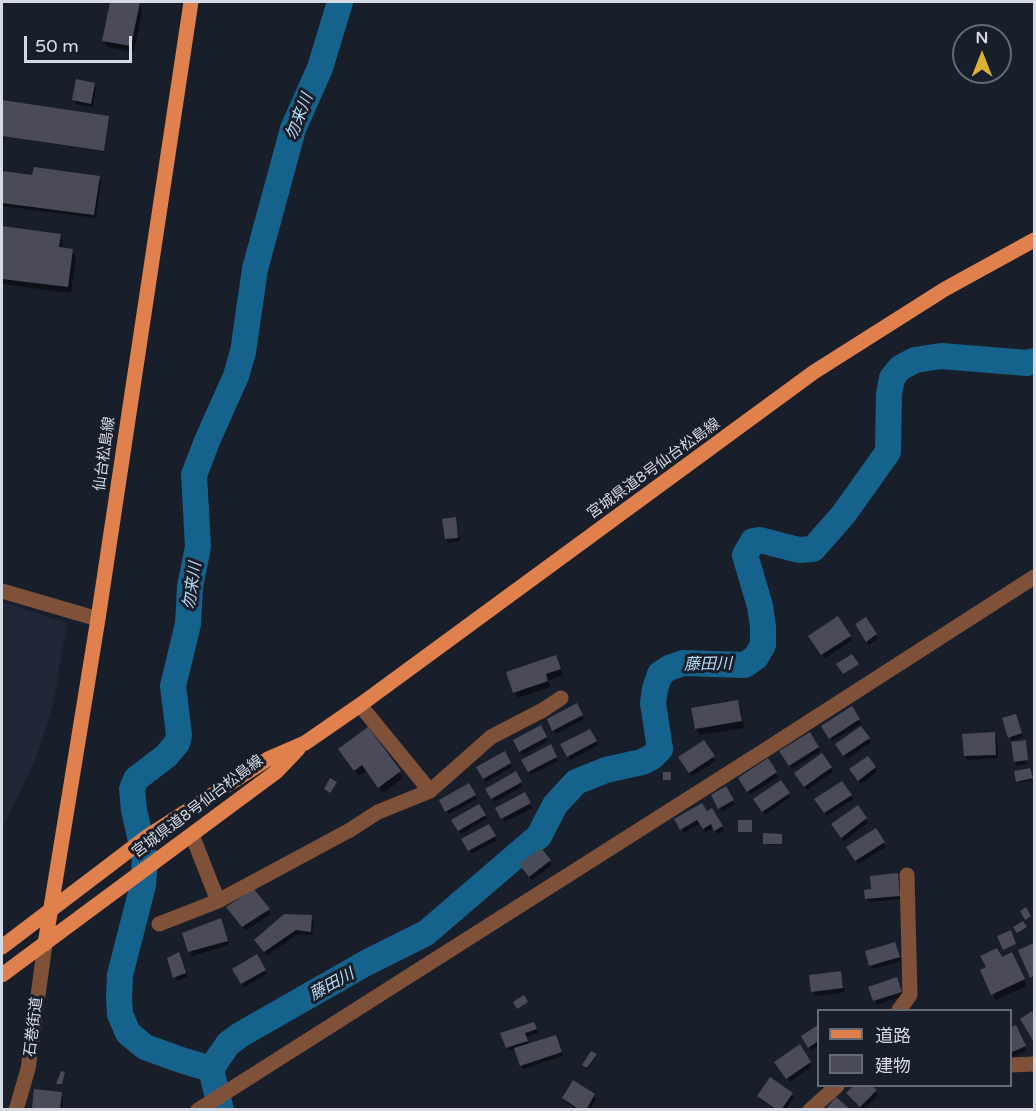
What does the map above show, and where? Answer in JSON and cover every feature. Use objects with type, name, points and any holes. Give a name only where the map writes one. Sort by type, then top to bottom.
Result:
[{"type":"main road","name":"仙台松島線","points":[[45,944],[98,619],[191,2]]},
{"type":"main road","name":"宮城県道8号仙台松島線","points":[[45,944],[276,772],[305,743],[814,372],[945,289],[1035,240]]},
{"type":"main road","name":"宮城県道8号仙台松島線","points":[[49,912],[148,836],[268,759],[305,743]]},
{"type":"main road","points":[[2,947],[49,912]]},
{"type":"main road","points":[[2,975],[45,944]]},
{"type":"street","points":[[198,1110],[226,1090],[755,757],[1035,577]]},
{"type":"street","points":[[2,591],[98,619]]},
{"type":"street","points":[[159,924],[218,901],[289,865],[378,812],[430,791],[491,737],[561,698]]},
{"type":"street","points":[[360,705],[430,791]]},
{"type":"street","points":[[192,835],[218,901]]},
{"type":"street","points":[[900,1009],[910,995],[907,875]]},
{"type":"street","name":"石巻街道","points":[[16,1110],[28,1069],[45,944]]},
{"type":"street","points":[[1012,1065],[1035,1064]]},
{"type":"street","points":[[810,1110],[836,1087]]},
{"type":"shaded area","points":[[2,602],[67,623],[53,706],[35,760],[2,829]]},
{"type":"building","points":[[110,2],[140,2],[131,46],[102,41]]},
{"type":"building","points":[[76,79],[95,83],[91,104],[72,100]]},
{"type":"building","points":[[2,100],[109,116],[104,151],[2,136]]},
{"type":"building","points":[[34,167],[100,176],[94,215],[2,203],[2,171],[32,175]]},
{"type":"building","points":[[2,226],[61,234],[59,247],[73,249],[68,287],[2,279]]},
{"type":"building","points":[[456,517],[458,538],[445,539],[442,519]]},
{"type":"building","points":[[838,616],[851,636],[821,655],[808,636]]},
{"type":"building","points":[[866,617],[877,634],[866,642],[855,624]]},
{"type":"building","points":[[852,654],[859,664],[843,674],[836,664]]},
{"type":"building","points":[[556,655],[561,669],[546,674],[548,681],[513,693],[506,672]]},
{"type":"building","points":[[738,700],[742,721],[695,729],[691,708]]},
{"type":"building","points":[[577,703],[583,715],[552,731],[547,719]]},
{"type":"building","points":[[852,706],[860,719],[829,739],[821,726]]},
{"type":"building","points":[[1016,714],[1022,733],[1008,738],[1002,718]]},
{"type":"building","points":[[541,725],[547,737],[519,752],[513,740]]},
{"type":"building","points":[[861,726],[870,738],[843,756],[835,744]]},
{"type":"building","points":[[368,727],[401,771],[378,788],[362,765],[354,771],[338,749]]},
{"type":"building","points":[[590,729],[597,741],[567,757],[560,744]]},
{"type":"building","points":[[810,732],[819,747],[789,766],[779,751]]},
{"type":"building","points":[[995,732],[996,755],[964,756],[962,734]]},
{"type":"building","points":[[704,740],[715,756],[689,773],[678,757]]},
{"type":"building","points":[[1026,740],[1028,760],[1014,762],[1011,742]]},
{"type":"building","points":[[551,744],[557,757],[528,772],[521,760]]},
{"type":"building","points":[[505,751],[511,763],[483,779],[476,767]]},
{"type":"building","points":[[822,753],[832,767],[804,787],[794,773]]},
{"type":"building","points":[[868,756],[876,767],[858,781],[849,769]]},
{"type":"building","points":[[768,758],[777,772],[747,792],[738,778]]},
{"type":"building","points":[[1030,768],[1033,778],[1016,782],[1014,771]]},
{"type":"building","points":[[516,771],[522,782],[491,799],[485,789]]},
{"type":"building","points":[[663,772],[671,772],[671,780],[663,780]]},
{"type":"building","points":[[330,778],[337,782],[330,793],[324,789]]},
{"type":"building","points":[[781,780],[790,793],[762,812],[753,799]]},
{"type":"building","points":[[842,781],[852,795],[824,813],[814,799]]},
{"type":"building","points":[[469,783],[476,795],[445,812],[439,800]]},
{"type":"building","points":[[726,786],[734,800],[718,809],[711,795]]},
{"type":"building","points":[[525,792],[531,803],[501,819],[495,808]]},
{"type":"building","points":[[702,803],[707,811],[712,808],[723,826],[714,831],[711,824],[703,829],[697,820],[680,830],[674,819]]},
{"type":"building","points":[[479,804],[486,815],[458,831],[451,820]]},
{"type":"building","points":[[858,805],[867,818],[841,838],[831,824]]},
{"type":"building","points":[[738,820],[752,820],[752,832],[738,832]]},
{"type":"building","points":[[489,824],[496,836],[468,851],[461,839]]},
{"type":"building","points":[[876,828],[885,842],[855,861],[846,847]]},
{"type":"building","points":[[763,833],[782,834],[782,844],[763,844]]},
{"type":"building","points":[[541,848],[551,860],[529,877],[519,864]]},
{"type":"building","points":[[898,873],[900,896],[865,899],[864,890],[871,889],[870,876]]},
{"type":"building","points":[[254,889],[270,909],[242,927],[226,907]]},
{"type":"building","points":[[1026,907],[1031,916],[1025,920],[1020,911]]},
{"type":"building","points":[[284,914],[312,915],[311,932],[296,930],[264,952],[254,940]]},
{"type":"building","points":[[221,918],[228,941],[188,952],[182,933]]},
{"type":"building","points":[[1023,921],[1027,927],[1017,933],[1013,927]]},
{"type":"building","points":[[1011,930],[1016,944],[1003,950],[997,936]]},
{"type":"building","points":[[895,942],[900,957],[869,966],[865,951]]},
{"type":"building","points":[[1034,943],[1034,976],[1030,978],[1018,950]]},
{"type":"building","points":[[997,948],[1002,957],[1012,952],[1025,979],[991,995],[980,970],[986,967],[980,956]]},
{"type":"building","points":[[179,952],[186,973],[173,978],[167,958]]},
{"type":"building","points":[[257,954],[266,970],[241,984],[232,969]]},
{"type":"building","points":[[841,971],[843,988],[811,992],[809,975]]},
{"type":"building","points":[[897,977],[902,992],[873,1001],[868,987]]},
{"type":"building","points":[[524,995],[528,1002],[517,1009],[513,1002]]},
{"type":"building","points":[[1032,1011],[1034,1015],[1034,1042],[1020,1019]]},
{"type":"building","points":[[534,1022],[537,1029],[525,1033],[528,1041],[506,1048],[500,1033]]},
{"type":"building","points":[[1016,1025],[1026,1046],[1012,1052],[1012,1027]]},
{"type":"building","points":[[817,1026],[817,1042],[808,1048],[801,1036]]},
{"type":"building","points":[[556,1035],[562,1052],[520,1066],[514,1048]]},
{"type":"building","points":[[800,1044],[811,1062],[786,1079],[774,1062]]},
{"type":"building","points":[[591,1051],[597,1054],[587,1068],[582,1065]]},
{"type":"building","points":[[61,1071],[65,1072],[62,1084],[56,1084]]},
{"type":"building","points":[[770,1077],[793,1093],[781,1110],[777,1110],[757,1096]]},
{"type":"building","points":[[573,1080],[595,1094],[586,1110],[580,1110],[562,1098]]},
{"type":"building","points":[[852,1087],[873,1087],[877,1090],[860,1107],[846,1093]]},
{"type":"building","points":[[34,1089],[62,1092],[60,1110],[32,1108]]},
{"type":"building","points":[[836,1097],[851,1110],[825,1110]]},
{"type":"waterway","name":"勿来川","points":[[211,1069],[145,1047],[128,1033],[120,1014],[120,975],[143,885],[145,859],[134,810],[132,789],[136,779],[166,756],[177,743],[179,735],[173,686],[188,624],[190,587],[198,547],[194,475],[236,376],[243,352],[255,269],[293,129],[320,68],[340,2]]},
{"type":"waterway","name":"藤田川","points":[[211,1069],[228,1044],[240,1035],[366,963],[426,933],[539,836],[555,805],[576,782],[606,770],[642,762],[652,757],[660,749],[653,703],[660,674],[683,663],[745,665],[756,657],[763,645],[763,627],[760,606],[745,555],[753,541],[760,540],[799,550],[813,549],[843,515],[888,452],[889,394],[892,378],[900,368],[915,360],[941,356],[1027,363],[1034,361]]},
{"type":"waterway","name":"勿来川","points":[[211,1069],[221,1110]]}]
